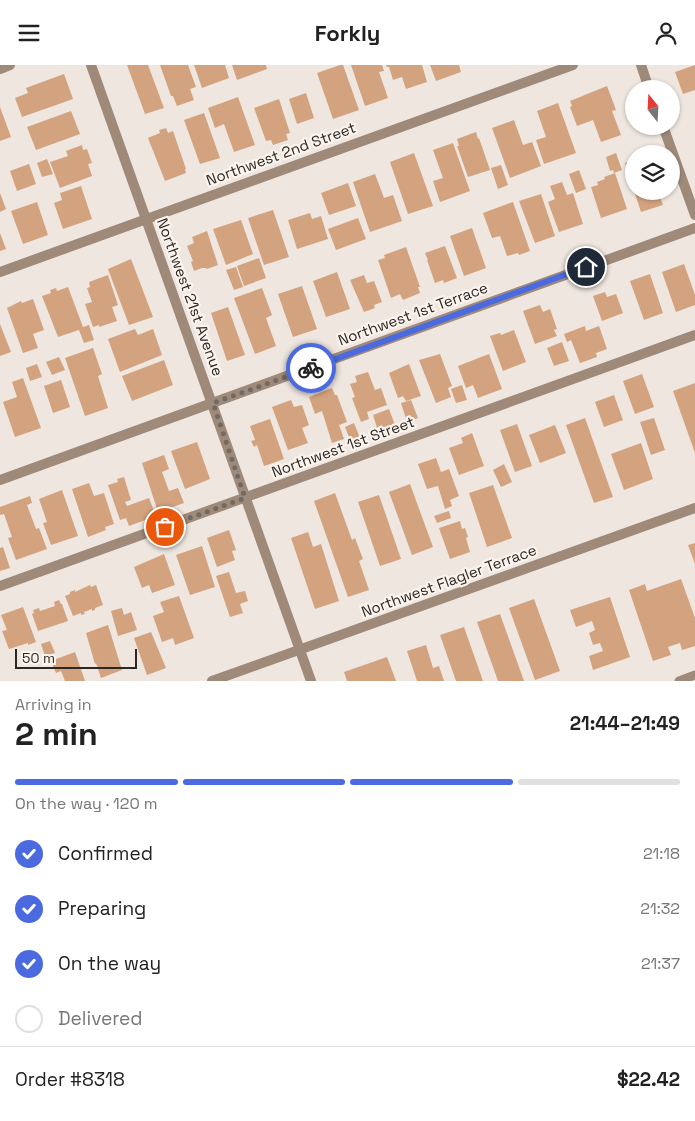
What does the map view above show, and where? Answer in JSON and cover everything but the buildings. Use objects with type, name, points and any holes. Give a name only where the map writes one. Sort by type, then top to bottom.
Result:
[{"type":"street","points":[[0,69],[10,65]]},
{"type":"street","name":"Northwest 21st Avenue","points":[[91,65],[311,681]]},
{"type":"street","name":"Northwest 2nd Street","points":[[0,273],[573,65]]},
{"type":"street","points":[[641,65],[646,80]]},
{"type":"street","points":[[666,135],[695,215]]},
{"type":"street","name":"Northwest 1st Terrace","points":[[0,480],[695,228]]},
{"type":"street","name":"Northwest 1st Street","points":[[0,586],[695,335]]},
{"type":"street","name":"Northwest Flagler Terrace","points":[[212,681],[695,508]]},
{"type":"lane","points":[[679,681],[695,675]]},
{"type":"way so far","points":[[165,527],[245,498],[213,403],[311,368]]},
{"type":"route","points":[[311,368],[586,267]]}]
